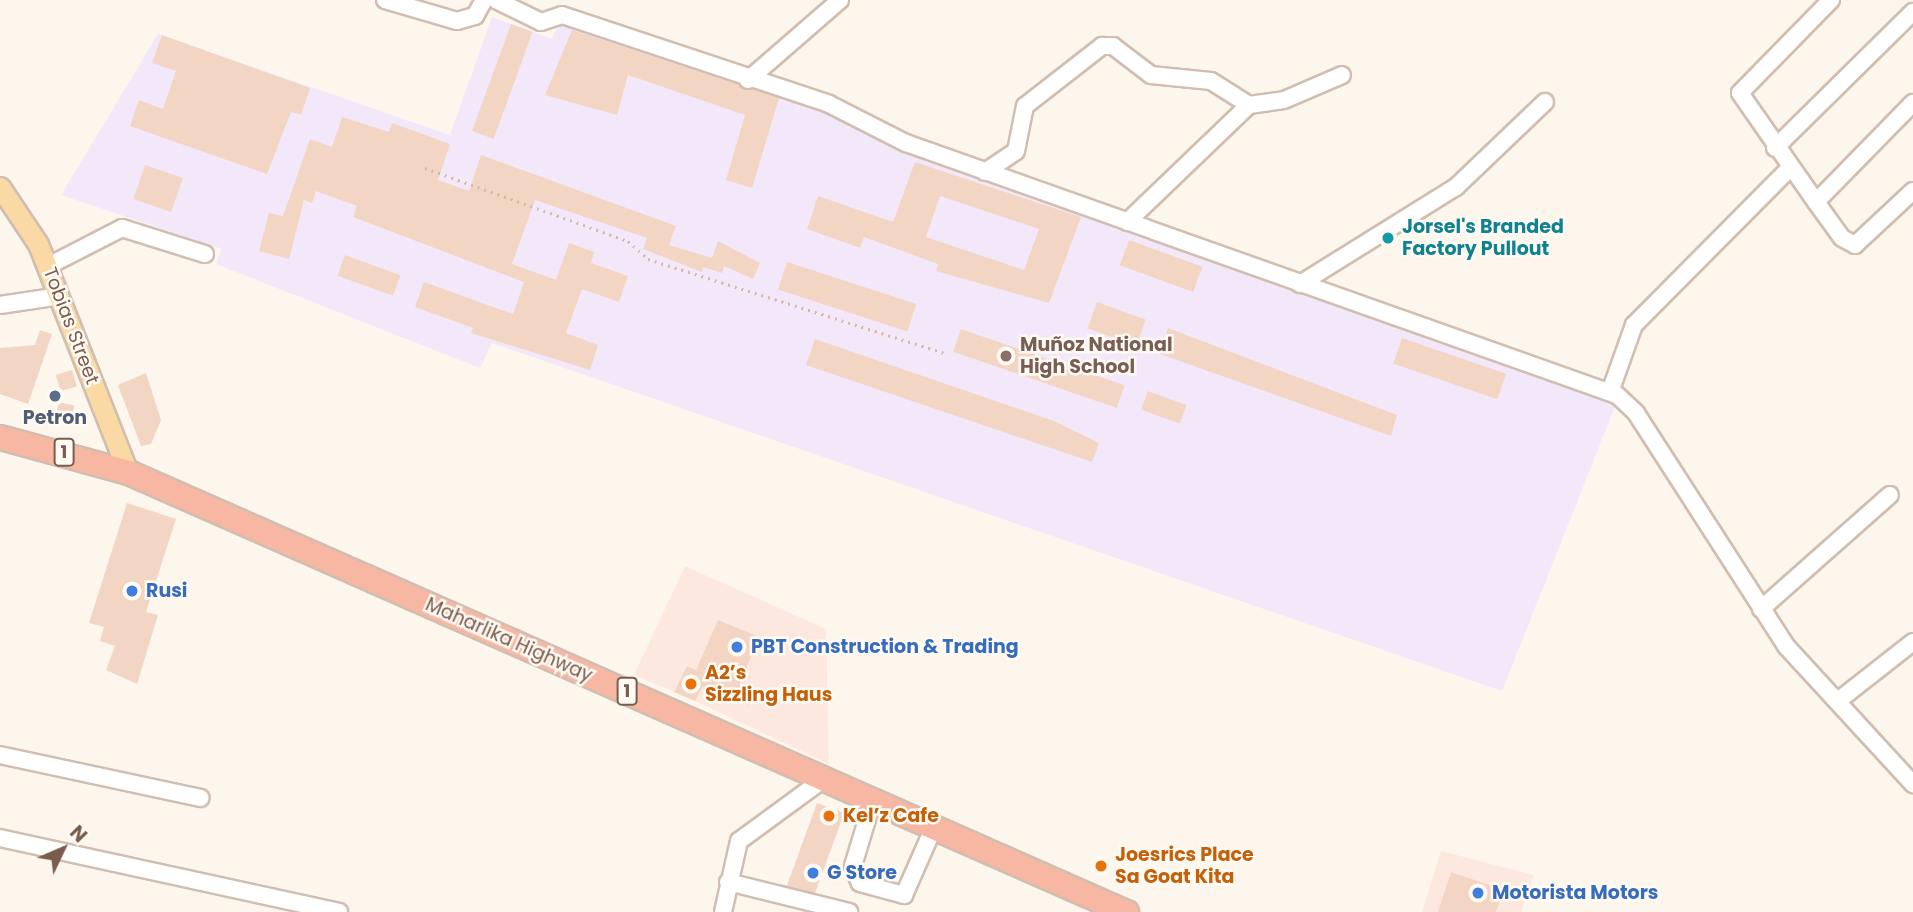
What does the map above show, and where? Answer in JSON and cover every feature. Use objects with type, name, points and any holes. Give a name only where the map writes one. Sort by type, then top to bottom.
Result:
[{"type":"highway","name":"Maharlika Highway","points":[[0,437],[128,472],[1126,912]]},
{"type":"main road","name":"Tobias Street","points":[[0,187],[48,265],[128,472]]},
{"type":"street","points":[[385,0],[457,21],[475,16],[484,0]]},
{"type":"street","points":[[496,0],[541,22],[553,21],[558,7],[748,80],[829,104],[906,144],[1610,392],[1636,413],[1794,656],[1910,773]]},
{"type":"street","points":[[748,80],[840,0]]},
{"type":"street","points":[[1832,0],[1741,89],[1741,100],[1842,238],[1855,245],[1913,191]]},
{"type":"street","points":[[1775,148],[1913,12]]},
{"type":"street","points":[[985,172],[1016,151],[1025,106],[1102,46],[1113,46],[1151,75],[1211,81],[1249,105]]},
{"type":"street","points":[[1126,222],[1249,105],[1284,100],[1342,75]]},
{"type":"street","points":[[1300,284],[1456,187],[1545,102]]},
{"type":"street","points":[[1816,202],[1913,103]]},
{"type":"street","points":[[1610,392],[1634,325],[1790,168]]},
{"type":"street","points":[[48,265],[122,228],[205,254]]},
{"type":"street","points":[[0,305],[60,296]]},
{"type":"street","points":[[1761,609],[1890,495]]},
{"type":"street","points":[[1839,700],[1913,642]]},
{"type":"street","points":[[0,755],[200,798]]},
{"type":"street","points":[[723,912],[728,882],[746,833],[825,778]]},
{"type":"street","points":[[873,800],[853,866],[860,883],[904,895],[934,827]]},
{"type":"street","points":[[0,838],[340,912]]},
{"type":"street","points":[[728,882],[849,912]]},
{"type":"path","points":[[425,168],[628,241],[648,259],[944,352]]},
{"type":"shaded area","name":"Muñoz National High School","points":[[492,17],[552,39],[560,21],[828,109],[900,147],[1616,404],[1502,691],[492,343],[480,368],[216,264],[222,249],[61,195],[158,34],[450,135]]},
{"type":"shaded area","name":"PBT Construction & Trading","points":[[685,566],[826,629],[829,764],[695,701],[707,676],[687,666],[674,692],[634,675]]},
{"type":"shaded area","name":"Motorista Motors","points":[[1441,851],[1534,875],[1521,912],[1422,912]]},
{"type":"building","points":[[511,24],[533,32],[494,139],[472,131]]},
{"type":"building","points":[[572,30],[779,98],[752,188],[726,180],[745,115],[628,75],[617,115],[545,95]]},
{"type":"building","points":[[162,35],[310,88],[301,115],[291,112],[267,174],[130,126],[139,100],[163,109],[176,71],[152,63]]},
{"type":"building","points":[[342,117],[389,132],[392,123],[450,144],[438,180],[469,191],[481,155],[676,226],[669,245],[712,258],[718,241],[760,263],[753,279],[724,266],[722,273],[703,267],[702,272],[643,249],[647,238],[535,200],[512,264],[556,280],[569,243],[594,252],[591,263],[628,276],[619,302],[582,289],[566,333],[598,345],[590,370],[471,333],[473,328],[415,307],[424,282],[513,314],[524,282],[353,217],[357,206],[316,191],[312,203],[304,200],[289,259],[259,251],[269,213],[283,216],[310,139],[332,147]]},
{"type":"building","points":[[915,162],[1081,217],[1049,303],[936,271],[938,264],[864,237],[860,248],[807,229],[818,196],[893,222]],"holes":[[[940,196],[1039,229],[1024,270],[926,237]]]},
{"type":"building","points":[[145,165],[183,178],[171,212],[133,199]]},
{"type":"building","points":[[1129,240],[1202,267],[1193,292],[1120,265]]},
{"type":"building","points":[[345,255],[400,275],[393,296],[337,276]]},
{"type":"building","points":[[787,262],[916,304],[907,332],[778,290]]},
{"type":"building","points":[[1097,302],[1146,320],[1136,346],[1087,328]]},
{"type":"building","points":[[1168,328],[1397,415],[1391,436],[1160,354]]},
{"type":"building","points":[[961,329],[1125,385],[1117,408],[953,352]]},
{"type":"building","points":[[40,330],[52,334],[28,404],[0,394],[0,348],[35,345]]},
{"type":"building","points":[[1402,338],[1506,374],[1497,399],[1393,364]]},
{"type":"building","points":[[815,339],[1054,421],[1099,443],[1092,462],[806,365]]},
{"type":"building","points":[[72,370],[77,386],[61,391],[56,375]]},
{"type":"building","points":[[146,373],[161,420],[151,444],[141,446],[118,385]]},
{"type":"building","points":[[1148,391],[1187,405],[1180,424],[1141,410]]},
{"type":"building","points":[[59,402],[75,406],[71,421],[55,418]]},
{"type":"building","points":[[127,503],[176,519],[146,612],[158,615],[137,684],[106,670],[115,646],[100,641],[104,627],[89,623]]},
{"type":"building","points":[[718,620],[759,637],[740,684],[755,690],[748,705],[703,686],[695,701],[674,692],[687,666],[696,670]]},
{"type":"building","points":[[817,803],[844,813],[814,896],[787,886]]},
{"type":"building","points":[[1451,872],[1504,890],[1496,912],[1438,912]]},
{"type":"place","name":"Jorsel's Branded Factory Pullout","points":[[1388,238]]},
{"type":"place","name":"Muñoz National High School","points":[[1006,356]]},
{"type":"place","name":"Petron","points":[[55,396]]},
{"type":"place","name":"Rusi","points":[[132,591]]},
{"type":"place","name":"PBT Construction & Trading","points":[[737,647]]},
{"type":"place","name":"A2’s Sizzling Haus","points":[[691,684]]},
{"type":"place","name":"Kel’z Cafe","points":[[829,816]]},
{"type":"place","name":"Joesrics Place Sa Goat Kita","points":[[1101,866]]},
{"type":"place","name":"G Store","points":[[813,873]]},
{"type":"place","name":"Motorista Motors","points":[[1478,893]]}]
